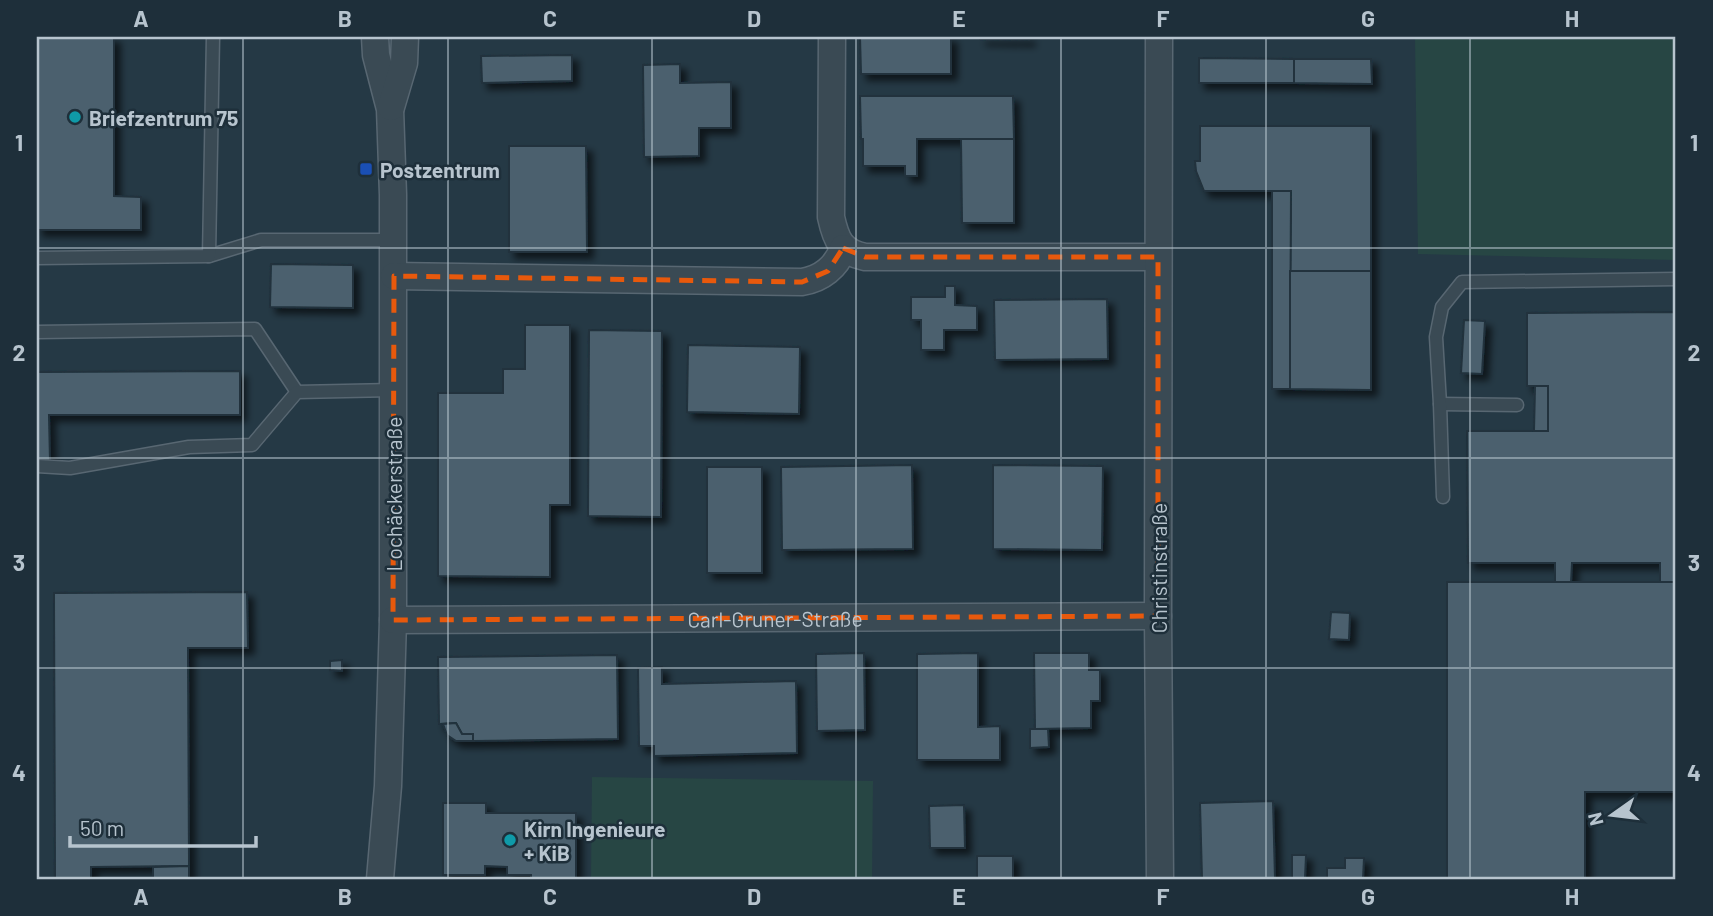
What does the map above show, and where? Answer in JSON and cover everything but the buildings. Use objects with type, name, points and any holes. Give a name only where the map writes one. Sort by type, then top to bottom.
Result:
[{"type":"street","name":"Lochäckerstraße","points":[[375,37],[376,55],[390,109],[394,276],[393,620],[388,786],[380,879]]},
{"type":"street","name":"Lochäckerstraße","points":[[390,109],[404,63],[405,37]]},
{"type":"street","points":[[832,37],[831,217],[843,248],[865,257],[1158,257]]},
{"type":"street","name":"Christinstraße","points":[[1159,37],[1160,879]]},
{"type":"street","points":[[394,276],[802,282],[811,281],[828,271],[843,248]]},
{"type":"street","name":"Carl-Gruner-Straße","points":[[393,620],[1158,616]]},
{"type":"lane","points":[[209,256],[213,37]]},
{"type":"lane","points":[[37,257],[209,256],[261,240],[393,240]]},
{"type":"lane","points":[[1443,498],[1436,337],[1442,307],[1462,282],[1676,279]]},
{"type":"lane","points":[[37,332],[255,329],[297,392]]},
{"type":"lane","points":[[37,466],[70,468],[189,447],[252,445],[297,392],[393,390]]},
{"type":"lane","points":[[1440,404],[1517,405]]},
{"type":"highlighted area","points":[[843,248],[865,257],[1158,257],[1158,616],[393,620],[394,276],[802,282],[828,271]]},
{"type":"green space","points":[[1415,37],[1676,37],[1676,260],[1418,254]]},
{"type":"green space","points":[[592,777],[873,781],[872,879],[591,879]]},
{"type":"place","name":"Briefzentrum 75","points":[[75,117]]},
{"type":"place","name":"Postzentrum","points":[[366,169]]},
{"type":"place","name":"Kirn Ingenieure + KiB","points":[[510,840]]}]
